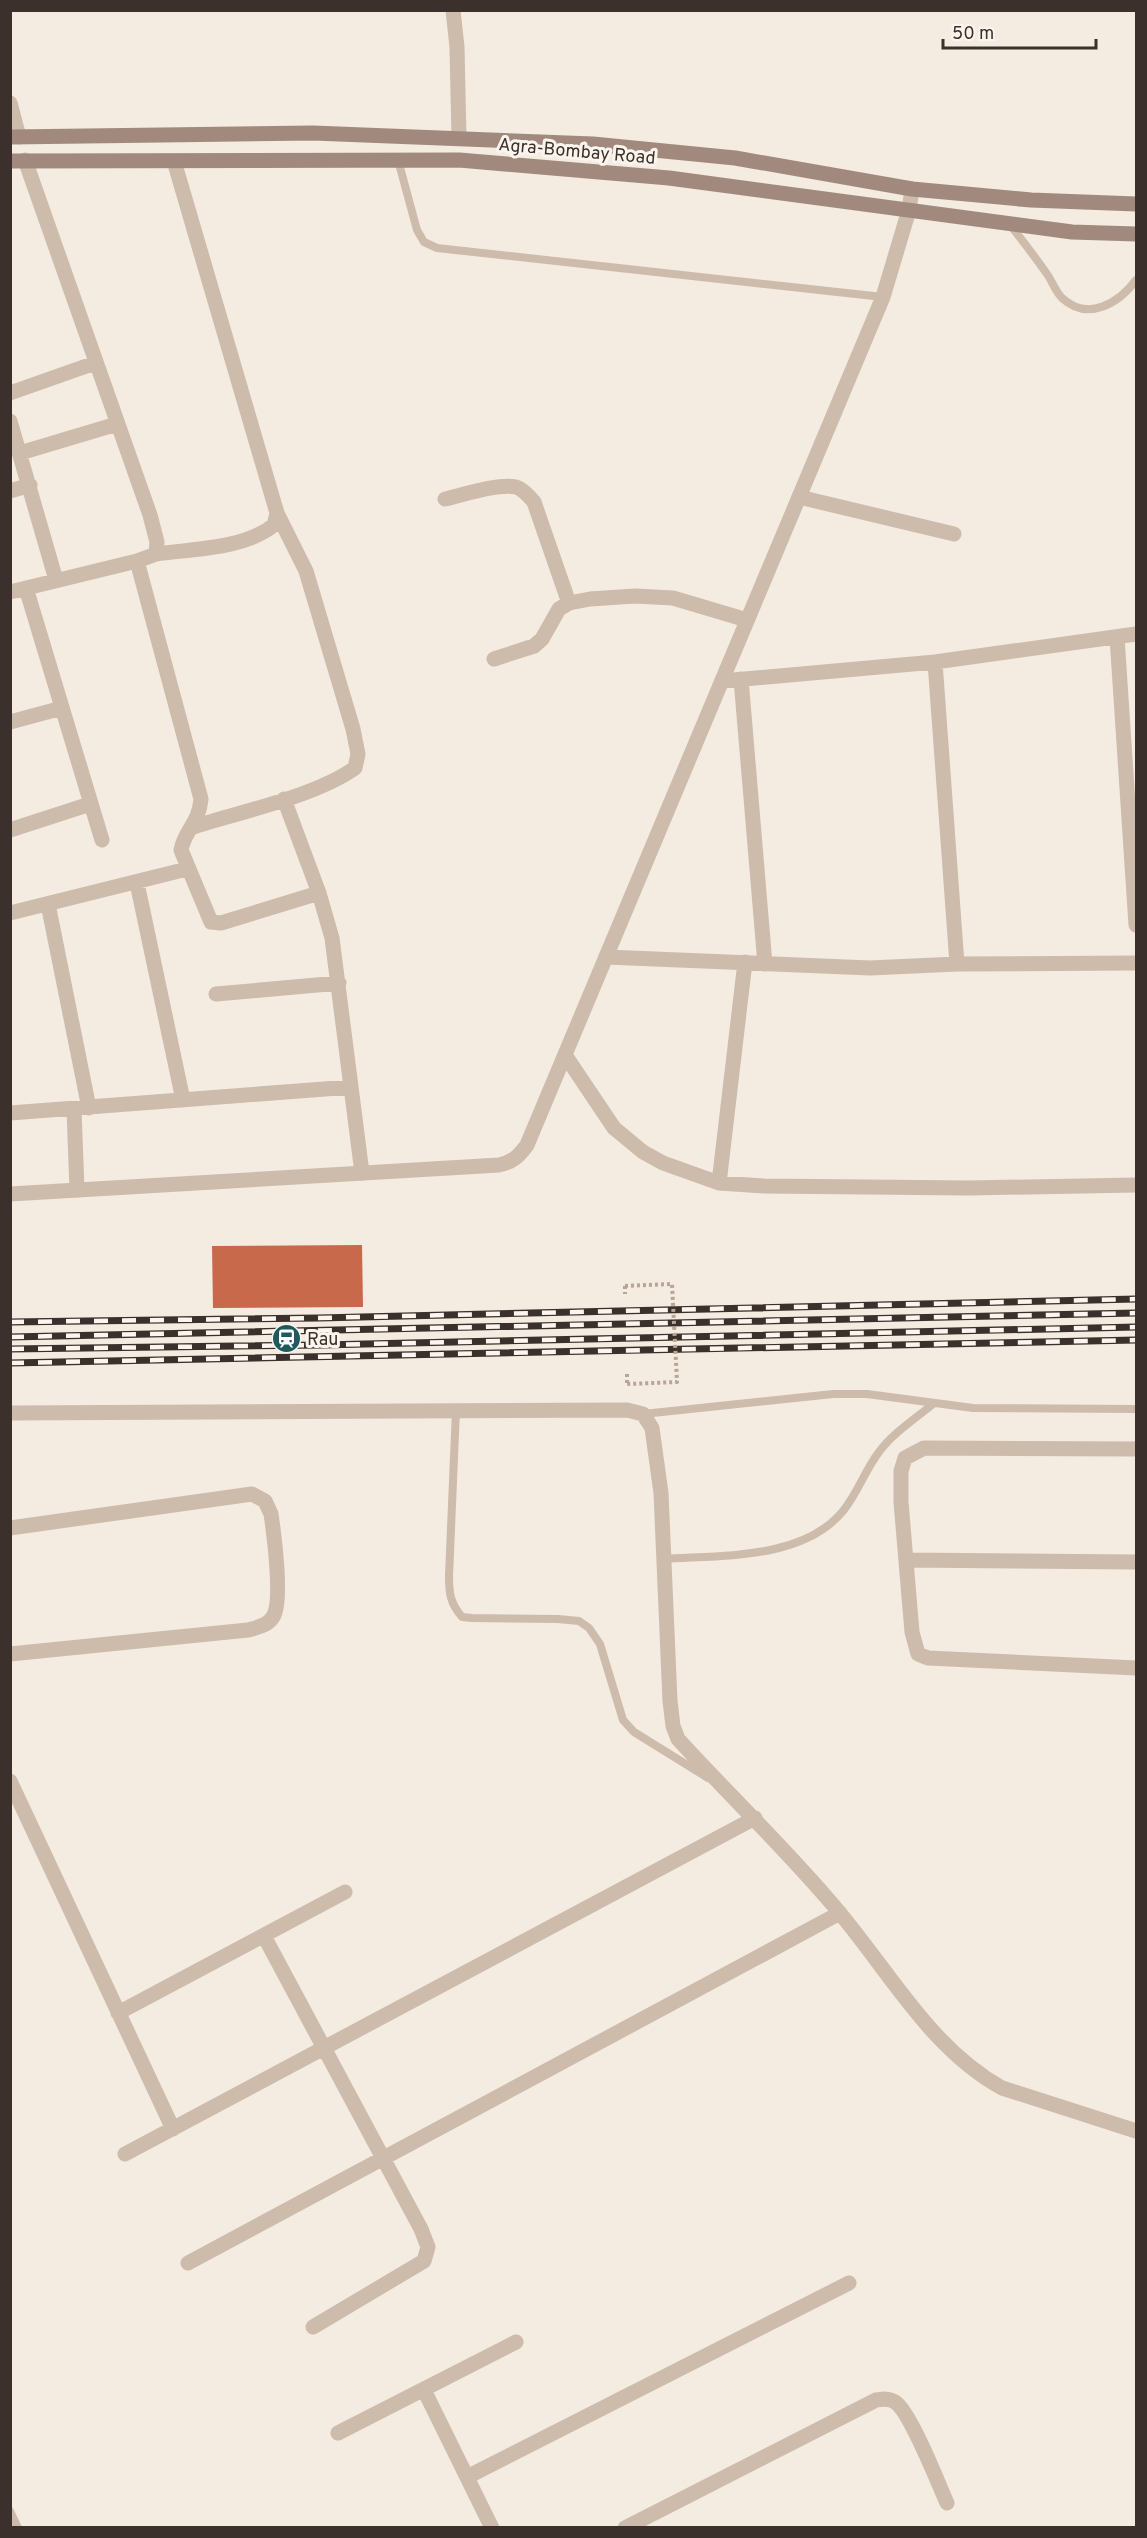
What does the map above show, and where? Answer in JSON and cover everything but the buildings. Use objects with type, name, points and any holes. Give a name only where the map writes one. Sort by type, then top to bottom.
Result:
[{"type":"main road","name":"Agra-Bombay Road","points":[[15,137],[313,133],[593,144],[735,158],[912,189],[1031,200],[1137,204]]},
{"type":"main road","name":"Agra-Bombay Road","points":[[18,161],[459,160],[669,178],[1072,232],[1137,234]]},
{"type":"street","points":[[453,10],[457,47],[459,138]]},
{"type":"street","points":[[10,103],[15,137]]},
{"type":"street","points":[[18,161],[150,515],[157,542],[156,554]]},
{"type":"street","points":[[174,161],[277,513],[306,571],[353,729],[358,754],[355,768],[341,778],[284,800],[193,826]]},
{"type":"street","points":[[10,1194],[510,1163],[519,1157],[528,1145],[883,297],[909,210],[912,189]]},
{"type":"street","points":[[10,393],[95,363]]},
{"type":"street","points":[[10,421],[56,580]]},
{"type":"street","points":[[20,453],[117,424]]},
{"type":"street","points":[[10,491],[30,486]]},
{"type":"street","points":[[445,499],[496,488],[516,487],[526,493],[534,502],[569,603]]},
{"type":"street","points":[[799,497],[954,534]]},
{"type":"street","points":[[10,592],[137,561],[156,554],[227,544],[264,533],[274,525],[277,513]]},
{"type":"street","points":[[137,561],[201,799],[200,813],[183,839],[180,850],[211,922],[221,923],[319,893]]},
{"type":"street","points":[[26,588],[102,840]]},
{"type":"street","points":[[494,659],[534,646],[542,639],[560,609],[569,603],[590,599],[635,596],[673,598],[747,620]]},
{"type":"street","points":[[722,681],[935,662],[1137,634]]},
{"type":"street","points":[[1117,637],[1137,925]]},
{"type":"street","points":[[935,662],[957,964]]},
{"type":"street","points":[[741,679],[765,964]]},
{"type":"street","points":[[10,722],[62,708]]},
{"type":"street","points":[[284,800],[319,893],[332,938],[362,1173]]},
{"type":"street","points":[[10,830],[90,804]]},
{"type":"street","points":[[10,913],[187,869]]},
{"type":"street","points":[[137,883],[183,1100]]},
{"type":"street","points":[[48,904],[81,1108],[77,1190]]},
{"type":"street","points":[[606,957],[870,968],[957,964],[1137,963]]},
{"type":"street","points":[[719,1183],[745,962]]},
{"type":"street","points":[[216,994],[339,983]]},
{"type":"street","points":[[565,1055],[614,1128],[643,1152],[693,1176],[719,1183],[764,1186],[969,1188],[1137,1185]]},
{"type":"street","points":[[10,1113],[351,1087]]},
{"type":"street","points":[[10,1413],[627,1410],[643,1414],[652,1428],[661,1493],[673,1726],[678,1739],[755,1818],[840,1913],[926,2023],[965,2063],[1002,2088],[1137,2131]]},
{"type":"street","points":[[1137,1449],[924,1448],[913,1452],[906,1458],[900,1483],[914,1645],[918,1654],[928,1658],[1137,1668]]},
{"type":"street","points":[[10,1528],[252,1494],[265,1501],[271,1514],[278,1602],[273,1617],[264,1626],[10,1654]]},
{"type":"street","points":[[906,1560],[1137,1562]]},
{"type":"street","points":[[10,1781],[173,2129]]},
{"type":"street","points":[[125,2154],[755,1818]]},
{"type":"street","points":[[118,2013],[345,1892]]},
{"type":"street","points":[[188,2263],[840,1913]]},
{"type":"street","points":[[264,1936],[421,2229],[428,2247],[424,2261],[313,2327]]},
{"type":"street","points":[[466,2477],[849,2283]]},
{"type":"street","points":[[338,2433],[516,2342]]},
{"type":"street","points":[[424,2390],[492,2528]]},
{"type":"street","points":[[625,2528],[876,2400],[888,2399],[897,2402],[908,2419],[947,2503]]},
{"type":"lane","points":[[398,160],[417,230],[424,242],[437,248],[883,297]]},
{"type":"lane","points":[[1011,225],[1049,276],[1060,296],[1076,308],[1096,309],[1111,304],[1126,294],[1137,280]]},
{"type":"lane","points":[[643,1414],[833,1394],[867,1394],[973,1408],[1137,1409]]},
{"type":"lane","points":[[664,1559],[767,1552],[785,1547],[813,1534],[843,1511],[877,1454],[889,1440],[933,1404]]},
{"type":"lane","points":[[456,1410],[449,1576],[449,1594],[453,1606],[462,1617],[558,1618],[579,1621],[588,1628],[600,1644],[621,1714],[634,1732],[725,1788]]},
{"type":"lane","points":[[10,2511],[18,2528]]},
{"type":"path","points":[[625,1294],[625,1286],[672,1284],[677,1382],[627,1384],[627,1374]]},
{"type":"railway","points":[[10,1322],[319,1318],[1136,1299]]},
{"type":"railway","points":[[10,1337],[1136,1313]]},
{"type":"railway","points":[[10,1349],[321,1345],[1136,1327]]},
{"type":"railway","points":[[10,1363],[1136,1340]]},
{"type":"place","name":"Rau","points":[[286,1339]]}]
